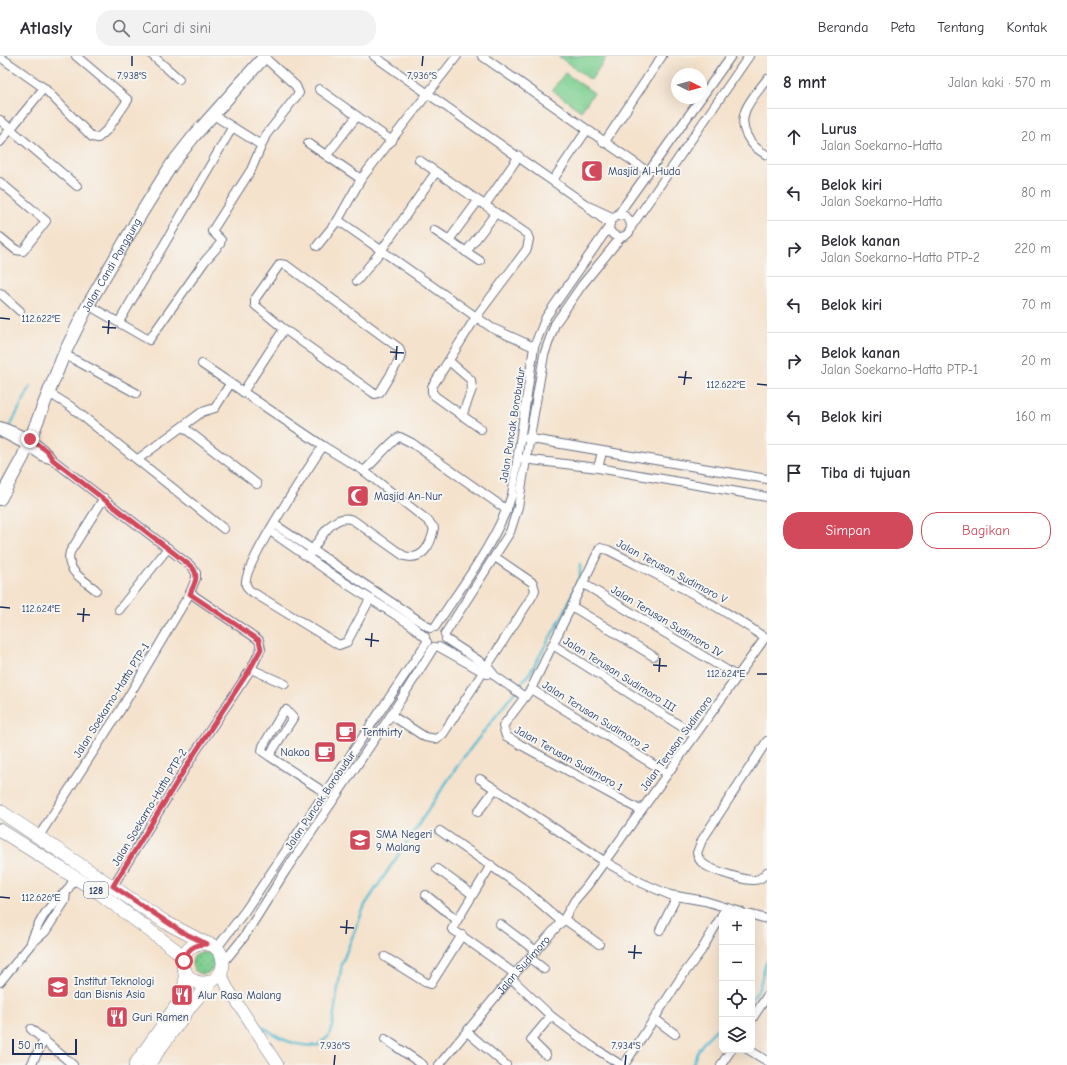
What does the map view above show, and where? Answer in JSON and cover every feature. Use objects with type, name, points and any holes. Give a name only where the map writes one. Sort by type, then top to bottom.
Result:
[{"type":"main road","name":"Jalan Candi Panggung","points":[[0,499],[29,442],[64,354],[88,305],[169,170],[212,114],[265,57]]},
{"type":"main road","name":"128","points":[[0,811],[182,932],[212,947]]},
{"type":"main road","points":[[2,834],[12,819]]},
{"type":"main road","name":"128","points":[[2,834],[76,877],[158,936],[177,951],[184,966],[196,982],[211,982]]},
{"type":"main road","points":[[135,1065],[177,1005],[182,995],[186,955],[191,948],[196,945],[212,947],[221,955],[222,968],[192,1004],[148,1065]]},
{"type":"street","points":[[0,57],[44,88],[92,137],[96,139],[100,137],[128,100],[76,56]]},
{"type":"street","points":[[153,56],[179,79]]},
{"type":"street","points":[[374,56],[519,156],[588,206],[612,221],[627,218],[631,228]]},
{"type":"street","points":[[317,246],[338,220],[361,179],[457,56]]},
{"type":"street","points":[[482,56],[604,143],[648,172]]},
{"type":"street","points":[[604,143],[662,56]]},
{"type":"street","name":"Jalan Puncak Borobudur","points":[[212,947],[234,928],[426,640],[432,628],[491,544],[507,510],[512,495],[534,347],[546,317],[612,221],[731,56]]},
{"type":"street","points":[[88,305],[147,340],[151,339],[159,324],[182,295],[205,261],[220,244],[221,240],[212,231],[251,170],[261,145],[280,115],[299,93],[296,86],[265,57]]},
{"type":"street","points":[[612,221],[612,234],[621,237],[628,234],[746,57]]},
{"type":"street","points":[[767,79],[746,108],[742,116],[742,123],[743,130],[752,144],[767,155]]},
{"type":"street","points":[[0,142],[44,88]]},
{"type":"street","points":[[319,89],[392,141]]},
{"type":"street","points":[[212,114],[261,145]]},
{"type":"street","points":[[327,154],[356,116]]},
{"type":"street","points":[[0,120],[77,186]]},
{"type":"street","points":[[118,322],[232,128]]},
{"type":"street","points":[[553,180],[587,130]]},
{"type":"street","points":[[308,142],[361,179]]},
{"type":"street","points":[[449,240],[519,156]]},
{"type":"street","points":[[419,160],[526,234],[530,243],[476,317],[449,361],[434,381],[432,392],[481,429]]},
{"type":"street","points":[[357,281],[382,251],[436,172]]},
{"type":"street","points":[[0,182],[46,221],[23,251],[16,250],[0,237]]},
{"type":"street","points":[[466,252],[496,213]]},
{"type":"street","points":[[338,220],[492,328],[534,347]]},
{"type":"street","points":[[434,230],[480,261]]},
{"type":"street","name":"Jalan Puncak Borobudur","points":[[222,968],[244,937],[286,870],[445,636],[510,532],[518,507],[531,439],[544,355],[555,324],[582,285],[621,237]]},
{"type":"street","points":[[280,264],[286,265],[399,348],[401,354],[400,359],[380,392],[375,394],[284,329],[258,308],[254,302],[280,264]]},
{"type":"street","points":[[572,278],[582,285]]},
{"type":"street","points":[[0,293],[20,311]]},
{"type":"street","points":[[243,392],[284,329]]},
{"type":"street","points":[[64,354],[136,393]]},
{"type":"street","points":[[449,361],[471,380],[472,389],[462,416]]},
{"type":"street","points":[[202,364],[323,446],[364,471],[432,524],[434,528],[433,534],[424,551],[419,557],[411,558],[404,556],[358,523],[347,517],[341,518],[330,526],[310,554]]},
{"type":"street","points":[[138,460],[202,412],[215,408],[230,384]]},
{"type":"street","points":[[49,393],[70,406],[224,529]]},
{"type":"street","points":[[183,427],[257,484]]},
{"type":"street","points":[[5,431],[47,451],[53,460],[168,548],[119,610]]},
{"type":"street","points":[[364,471],[384,452],[394,439],[400,437],[412,443],[507,510]]},
{"type":"street","points":[[521,437],[767,479]]},
{"type":"street","points":[[323,446],[272,527],[247,573],[245,581],[249,590],[341,645],[347,642],[370,599]]},
{"type":"street","points":[[598,468],[602,452]]},
{"type":"street","points":[[518,458],[598,468],[767,497]]},
{"type":"street","points":[[96,590],[69,566],[68,560],[70,552],[104,498]]},
{"type":"street","points":[[272,527],[342,575],[432,628],[441,628],[445,636],[488,666],[495,676]]},
{"type":"street","name":"Jalan Soekarno-Hatta PTP-1","points":[[39,836],[121,709],[190,594],[195,582],[196,573],[192,567],[168,548]]},
{"type":"street","name":"Jalan Terusan Sudimoro V","points":[[584,584],[598,551],[604,548],[740,620],[765,638]]},
{"type":"street","points":[[391,715],[425,737],[436,739],[439,737],[488,666],[535,590],[533,583],[530,580],[495,558]]},
{"type":"street","points":[[342,575],[370,599],[410,624],[426,640],[482,673],[495,676],[523,695]]},
{"type":"street","points":[[531,689],[584,584]]},
{"type":"street","name":"Jalan Terusan Sudimoro IV","points":[[584,584],[738,677]]},
{"type":"street","name":"Jalan Soekarno-Hatta PTP-2","points":[[113,886],[196,751],[250,669],[261,649],[261,644],[255,638],[190,594]]},
{"type":"street","points":[[573,607],[653,656]]},
{"type":"street","name":"Jalan Terusan Sudimoro","points":[[604,861],[765,638]]},
{"type":"street","name":"Jalan Terusan Sudimoro III","points":[[553,645],[695,735]]},
{"type":"street","points":[[250,669],[285,684]]},
{"type":"street","name":"Jalan Terusan Sudimoro 2","points":[[523,695],[531,689],[667,773]]},
{"type":"street","name":"Jalan Terusan Sudimoro 1","points":[[523,695],[503,726],[506,736],[575,776],[640,810]]},
{"type":"street","points":[[269,756],[294,718],[286,710],[283,712],[262,748],[262,751],[269,756],[324,792]]},
{"type":"street","points":[[767,741],[702,840],[697,853],[700,861],[708,867],[744,879],[759,879],[767,872]]},
{"type":"street","points":[[354,747],[364,754]]},
{"type":"street","points":[[480,779],[494,790],[604,861],[671,895],[705,901],[720,909]]},
{"type":"street","points":[[478,812],[494,790]]},
{"type":"street","points":[[440,832],[491,865],[563,920],[599,944]]},
{"type":"street","name":"Jalan Sudimoro","points":[[438,1065],[513,976],[563,920],[574,900],[604,861]]},
{"type":"street","points":[[277,863],[286,870]]},
{"type":"street","points":[[491,865],[452,929],[462,935],[513,976],[551,1016],[620,1065]]},
{"type":"street","points":[[438,869],[472,894]]},
{"type":"street","points":[[0,982],[31,944],[45,932],[65,901],[66,892],[76,877]]},
{"type":"street","points":[[426,895],[457,920]]},
{"type":"street","points":[[660,930],[671,895]]},
{"type":"street","points":[[755,916],[767,918]]},
{"type":"street","points":[[624,1065],[676,985],[701,951],[719,920]]},
{"type":"street","points":[[500,924],[536,951]]},
{"type":"street","points":[[385,957],[431,984],[462,935]]},
{"type":"street","points":[[530,958],[544,969]]},
{"type":"street","points":[[222,968],[227,986],[278,1065]]},
{"type":"street","points":[[753,1017],[767,996]]},
{"type":"street","points":[[546,1055],[531,1040],[551,1016]]},
{"type":"street","points":[[655,1019],[675,1034]]},
{"type":"street","points":[[31,1029],[73,1065]]},
{"type":"street","points":[[467,1032],[506,1065]]},
{"type":"street","points":[[384,1039],[423,1065]]},
{"type":"street","points":[[31,1065],[44,1040]]},
{"type":"street","points":[[721,1065],[729,1053]]},
{"type":"street","points":[[754,1053],[767,1061]]},
{"type":"green space","points":[[558,56],[607,56],[591,80]]},
{"type":"green space","points":[[565,73],[594,93],[581,111],[552,90]]},
{"type":"green space","points":[[203,952],[211,955],[214,963],[211,971],[203,974],[195,971],[192,963],[195,955]]},
{"type":"waterway","points":[[9,428],[31,386]]},
{"type":"waterway","points":[[0,440],[4,436]]},
{"type":"waterway","points":[[256,1023],[285,1040],[300,1045],[318,1045],[328,1037],[332,1027],[342,963],[365,905],[460,762],[531,671],[565,611],[580,575],[580,565]]},
{"type":"waterway","points":[[755,995],[760,985],[767,961]]},
{"type":"waterway","points":[[693,1065],[700,1047],[719,1027]]},
{"type":"place","name":"Masjid Al-Huda","points":[[592,171]]},
{"type":"place","name":"Masjid An-Nur","points":[[358,496]]},
{"type":"place","name":"Tenthirty","points":[[346,732]]},
{"type":"place","name":"Nakoa","points":[[325,752]]},
{"type":"place","name":"SMA Negeri 9 Malang","points":[[360,840]]},
{"type":"place","name":"Institut Teknologi dan Bisnis Asia","points":[[58,987]]},
{"type":"place","name":"Alur Rasa Malang","points":[[182,995]]},
{"type":"place","name":"Guri Ramen","points":[[117,1017]]},
{"type":"route","points":[[30,439],[47,451],[53,460],[192,567],[196,573],[196,578],[190,594],[259,640],[261,644],[261,649],[250,669],[196,751],[113,886],[165,922],[194,939],[207,944],[196,945],[191,948],[188,951],[184,961]]}]
